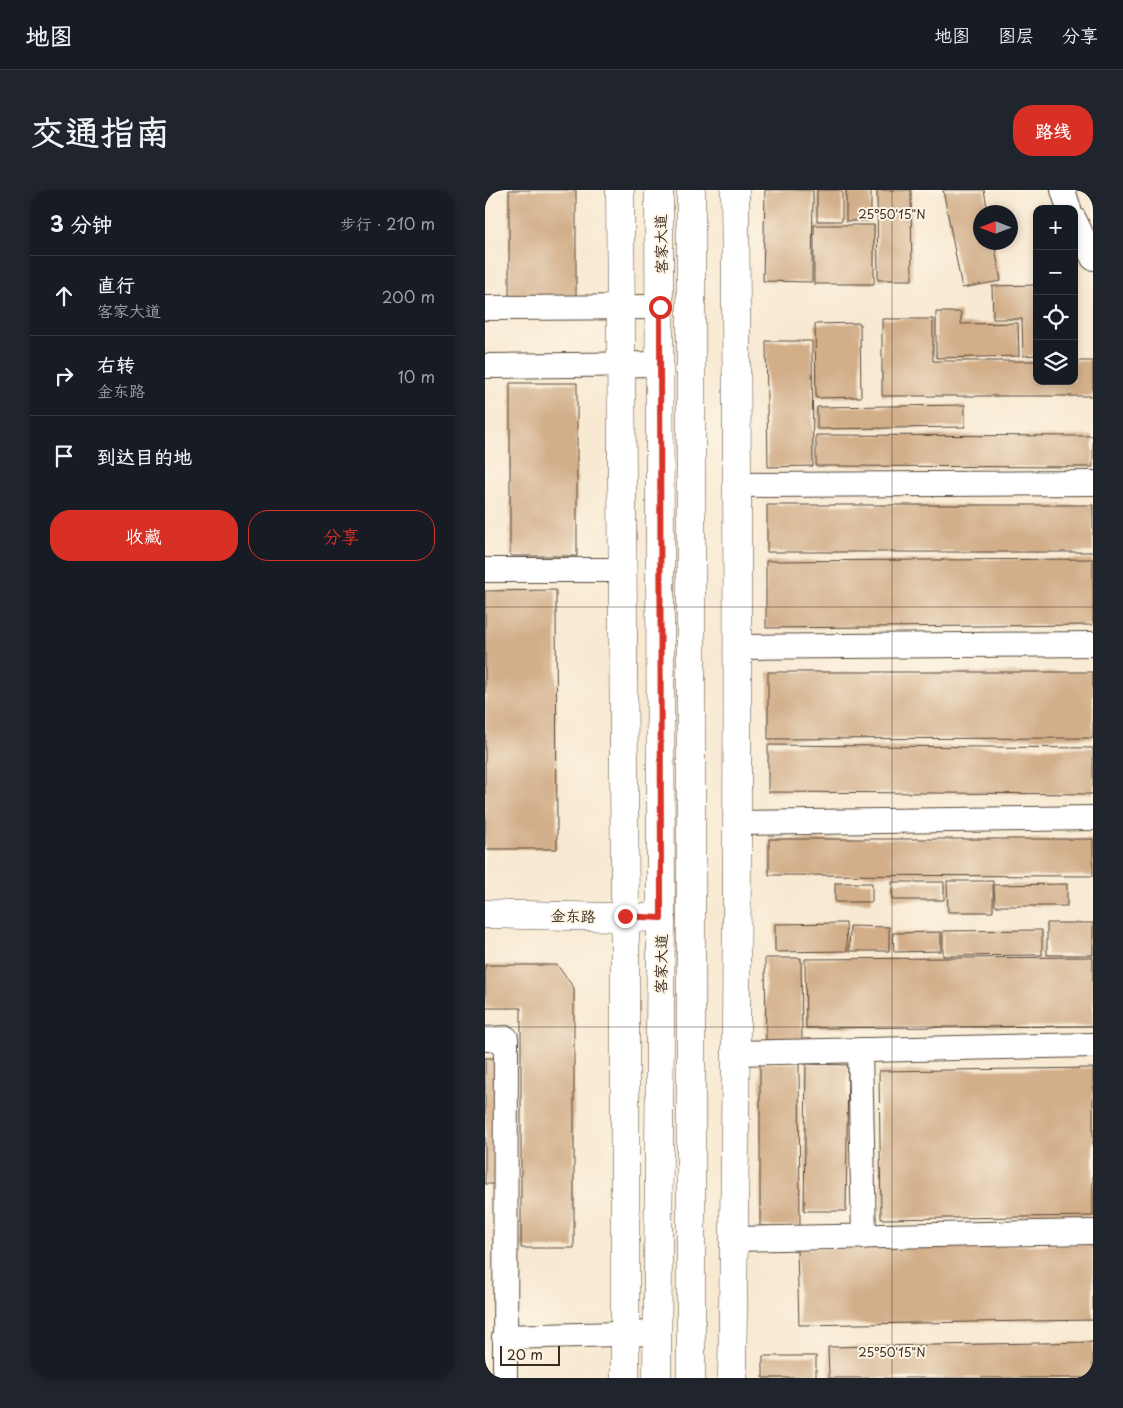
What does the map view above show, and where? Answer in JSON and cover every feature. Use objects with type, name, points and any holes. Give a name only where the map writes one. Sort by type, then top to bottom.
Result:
[{"type":"street","points":[[620,190],[625,925],[625,1378]]},
{"type":"street","name":"客家大道","points":[[657,1378],[661,927],[661,364],[659,190]]},
{"type":"street","name":"客家大道","points":[[691,190],[691,1378]]},
{"type":"street","points":[[732,1378],[738,823],[738,485],[735,190]]},
{"type":"street","points":[[1063,190],[1068,205]]},
{"type":"street","points":[[1078,227],[1093,258]]},
{"type":"street","points":[[485,308],[660,307]]},
{"type":"street","points":[[485,366],[661,364]]},
{"type":"street","points":[[738,485],[1093,483]]},
{"type":"street","points":[[485,570],[623,570]]},
{"type":"street","points":[[738,647],[1093,644]]},
{"type":"street","points":[[738,823],[1093,818]]},
{"type":"street","name":"金东路","points":[[485,914],[661,927]]},
{"type":"street","name":"金东路","points":[[485,932],[625,925]]},
{"type":"street","points":[[485,1039],[507,1038],[505,1378]]},
{"type":"street","points":[[736,1053],[1093,1045]]},
{"type":"street","points":[[860,1050],[864,1237]]},
{"type":"street","points":[[734,1239],[1093,1232]]},
{"type":"street","points":[[504,1337],[657,1333]]},
{"type":"building","points":[[509,190],[576,190],[576,296],[509,296]]},
{"type":"building","points":[[765,190],[813,190],[812,282],[763,281]]},
{"type":"building","points":[[817,190],[842,190],[842,221],[817,221]]},
{"type":"building","points":[[846,190],[871,190],[871,221],[846,221]]},
{"type":"building","points":[[877,190],[911,190],[912,280],[878,280]]},
{"type":"building","points":[[943,190],[984,190],[987,205],[973,205],[973,250],[995,250],[1001,281],[962,288]]},
{"type":"building","points":[[814,225],[874,225],[874,284],[814,284]]},
{"type":"building","points":[[1033,285],[1033,355],[1023,356],[1022,319],[993,319],[992,286]]},
{"type":"building","points":[[936,312],[961,312],[961,324],[1018,323],[1019,356],[936,358]]},
{"type":"building","points":[[882,319],[933,319],[933,361],[1033,361],[1033,385],[1078,385],[1078,361],[1093,361],[1093,396],[882,396]]},
{"type":"building","points":[[860,323],[861,397],[816,398],[815,324]]},
{"type":"building","points":[[766,341],[812,341],[813,466],[768,467]]},
{"type":"building","points":[[510,383],[577,383],[577,556],[510,556]]},
{"type":"building","points":[[965,405],[965,427],[817,429],[817,407]]},
{"type":"building","points":[[816,435],[1093,436],[1093,467],[816,466]]},
{"type":"building","points":[[767,505],[1093,505],[1093,552],[767,552]]},
{"type":"building","points":[[1093,559],[1093,625],[766,628],[766,561]]},
{"type":"building","points":[[556,590],[557,849],[485,849],[485,591]]},
{"type":"building","points":[[768,672],[1093,672],[1093,738],[768,739]]},
{"type":"building","points":[[768,745],[1093,748],[1093,794],[768,792]]},
{"type":"building","points":[[769,839],[1093,839],[1093,876],[769,875]]},
{"type":"building","points":[[947,881],[993,881],[993,912],[948,912]]},
{"type":"building","points":[[892,882],[944,882],[944,900],[892,900]]},
{"type":"building","points":[[835,883],[872,883],[872,902],[835,902]]},
{"type":"building","points":[[1067,884],[1067,906],[995,906],[994,885]]},
{"type":"building","points":[[846,923],[847,951],[775,952],[775,924]]},
{"type":"building","points":[[1047,923],[1093,923],[1093,955],[1047,955]]},
{"type":"building","points":[[850,926],[889,927],[889,951],[849,951]]},
{"type":"building","points":[[1042,930],[1042,955],[943,956],[943,931]]},
{"type":"building","points":[[941,932],[941,951],[894,952],[893,933]]},
{"type":"building","points":[[1093,957],[1093,1026],[806,1028],[805,959]]},
{"type":"building","points":[[765,958],[801,958],[802,1040],[766,1040]]},
{"type":"building","points":[[485,965],[557,965],[574,988],[574,1248],[521,1248],[521,1008],[485,1008]]},
{"type":"building","points":[[485,1058],[502,1058],[502,1184],[485,1184]]},
{"type":"building","points":[[760,1063],[799,1063],[800,1226],[760,1226]]},
{"type":"building","points":[[806,1064],[848,1065],[846,1211],[804,1211]]},
{"type":"building","points":[[1093,1068],[1093,1216],[881,1219],[879,1071]]},
{"type":"building","points":[[1093,1244],[1093,1320],[799,1325],[797,1249]]},
{"type":"building","points":[[1093,1342],[1093,1378],[829,1378],[828,1347]]},
{"type":"building","points":[[763,1356],[816,1356],[816,1378],[763,1378]]},
{"type":"route","points":[[625,916],[661,918],[660,307]]}]
